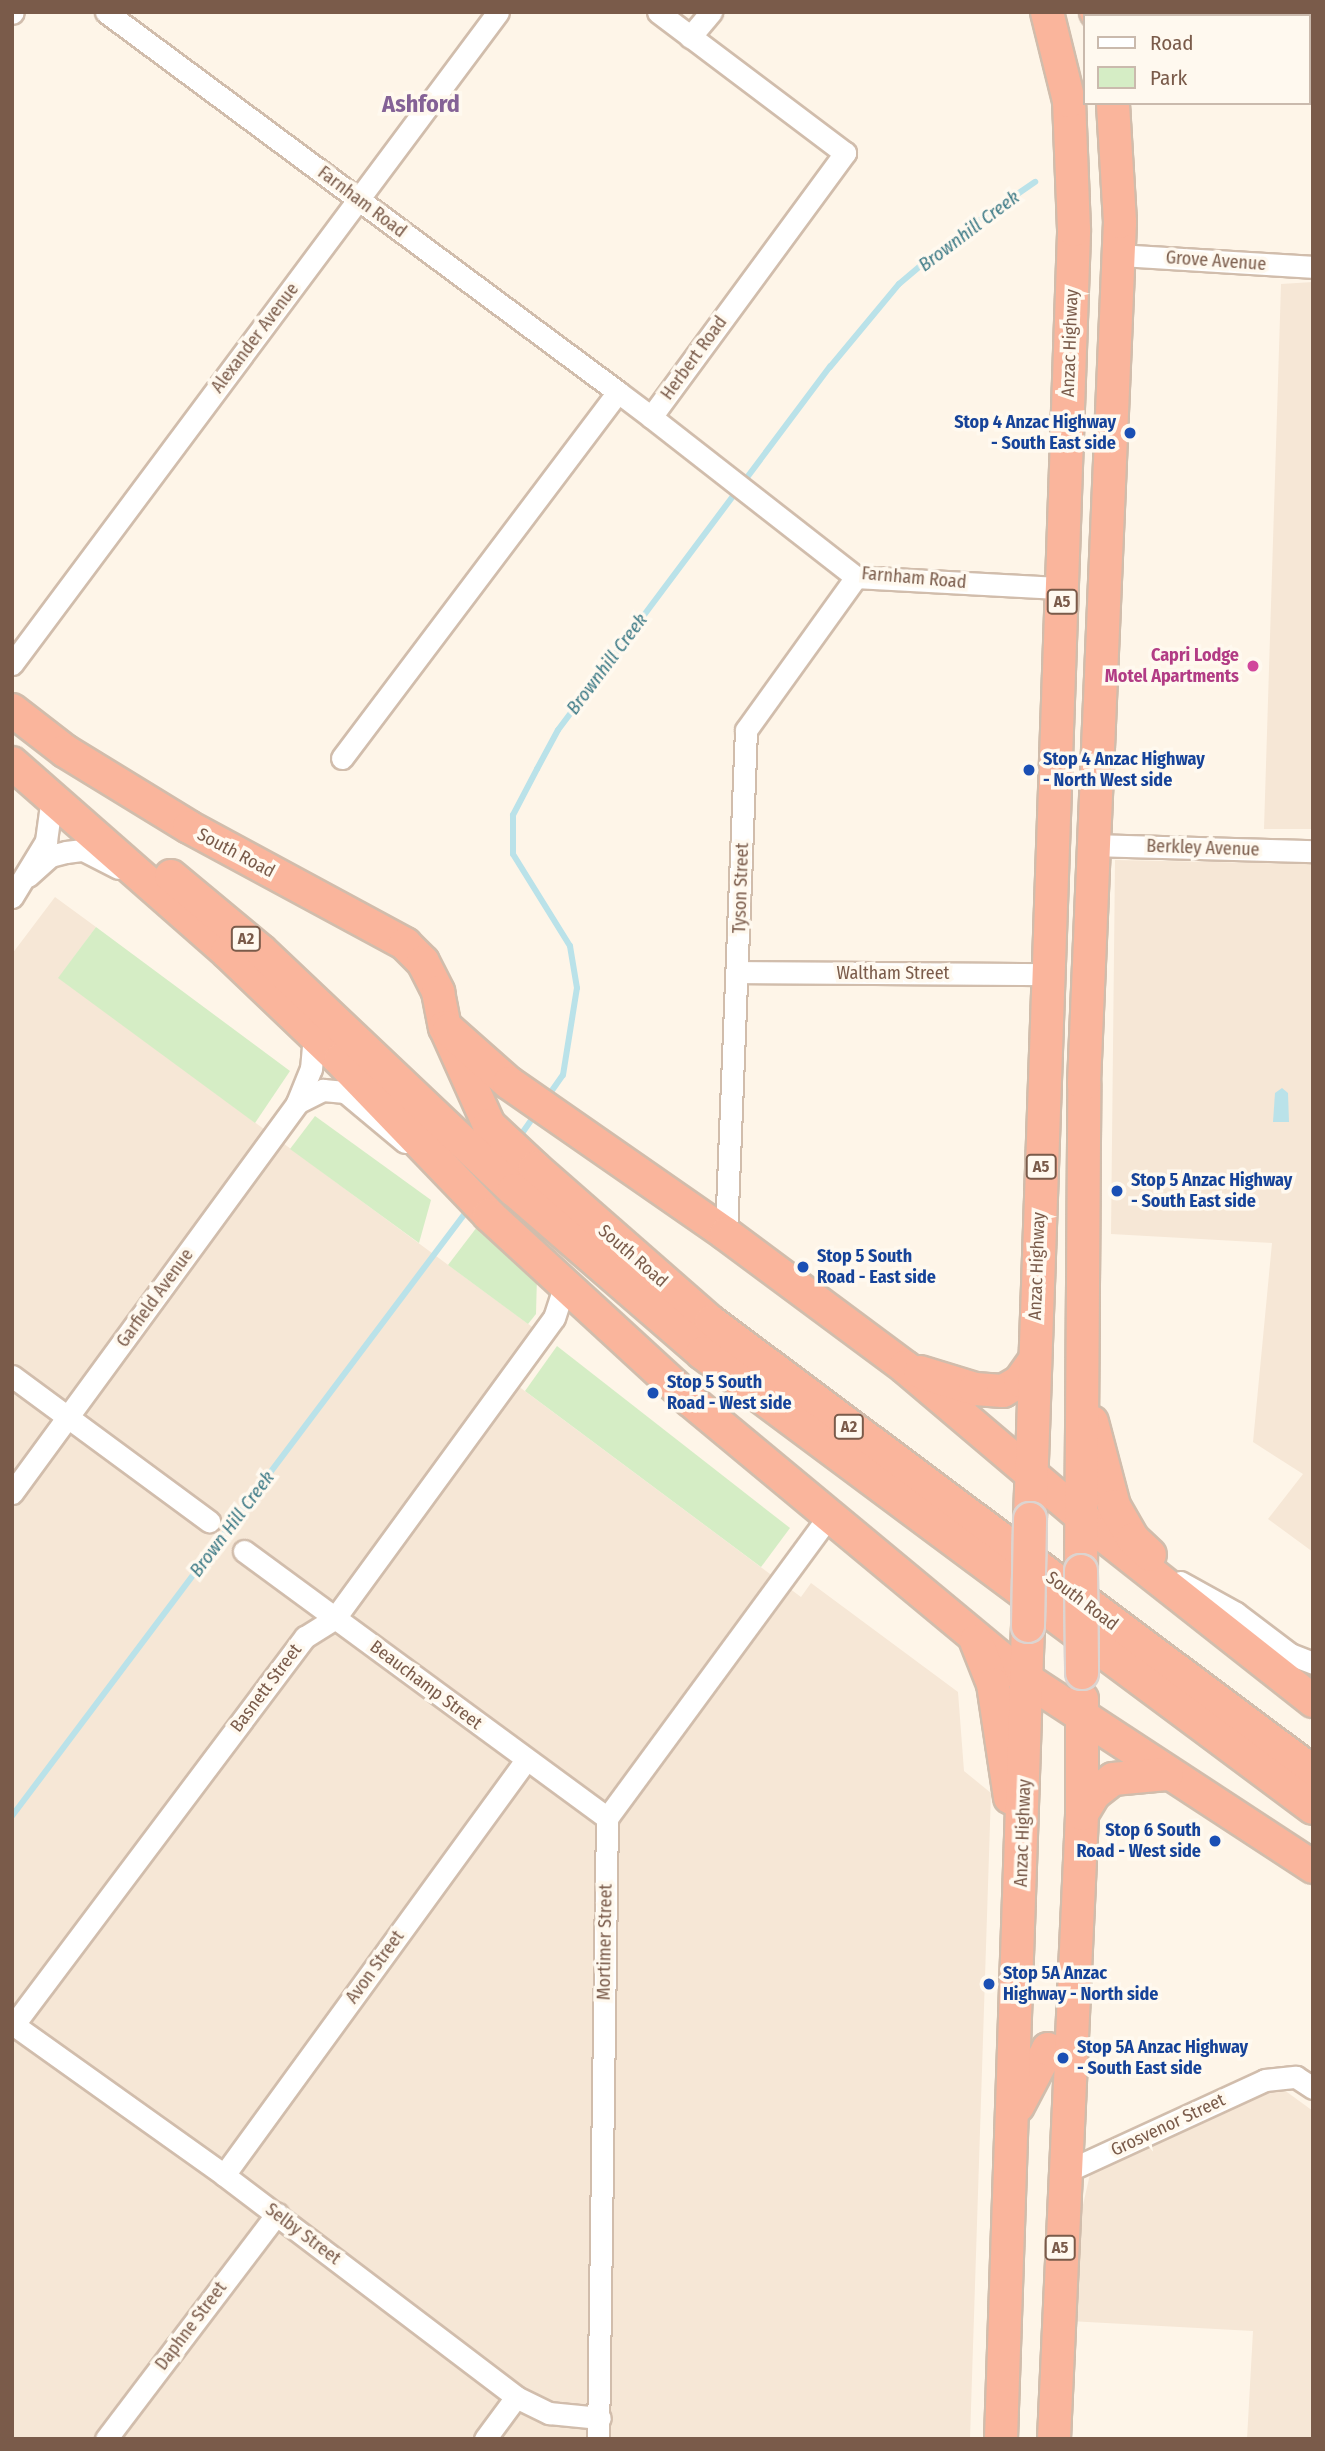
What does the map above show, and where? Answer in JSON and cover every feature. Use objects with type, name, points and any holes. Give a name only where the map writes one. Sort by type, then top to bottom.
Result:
[{"type":"highway","name":"Anzac Highway","points":[[1001,2439],[1022,1865],[1040,1171],[1074,230],[1070,122],[1062,72],[1047,12]]},
{"type":"highway","points":[[1062,72],[1064,31],[1084,19]]},
{"type":"highway","name":"A5","points":[[1054,2439],[1068,2057],[1082,1814],[1080,1377],[1083,1171],[1092,845],[1102,707],[1119,255],[1113,105]]},
{"type":"highway","points":[[1058,707],[1102,707]]},
{"type":"highway","name":"South Road","points":[[12,710],[65,751],[189,827],[405,944],[423,962],[438,992],[478,1135]]},
{"type":"highway","name":"South Road","points":[[12,749],[46,769],[478,1135],[712,1361],[1313,1808]]},
{"type":"highway","points":[[12,763],[227,952],[314,1036],[489,1215],[690,1400],[1026,1679],[1167,1774],[1313,1867]]},
{"type":"highway","points":[[446,1027],[509,1083],[726,1234],[905,1367],[1081,1516],[1313,1701]]},
{"type":"highway","points":[[1040,1171],[1083,1171]]},
{"type":"highway","name":"South Road","points":[[524,1179],[1313,1772]]},
{"type":"highway","points":[[905,1367],[975,1390],[1003,1391],[1020,1381],[1034,1361]]},
{"type":"highway","points":[[1080,1377],[1114,1506],[1133,1539],[1172,1577],[1313,1701]]},
{"type":"highway","points":[[973,1637],[993,1684],[1022,1865]]},
{"type":"highway","points":[[1082,1814],[1094,1794],[1113,1779],[1167,1774]]},
{"type":"highway","points":[[1013,2116],[1043,2054],[1054,2048],[1068,2057]]},
{"type":"street","name":"Farnham Road","points":[[106,12],[618,392]]},
{"type":"street","name":"Alexander Avenue","points":[[12,664],[498,12]]},
{"type":"street","name":"Herbert Road","points":[[618,392],[651,417],[845,153],[658,12]]},
{"type":"street","points":[[690,37],[712,12]]},
{"type":"street","name":"Grove Avenue","points":[[1119,255],[1313,267]]},
{"type":"street","points":[[342,758],[618,392]]},
{"type":"street","name":"Farnham Road","points":[[651,417],[856,577],[1062,588]]},
{"type":"street","name":"Tyson Street","points":[[726,1234],[746,730],[856,577]]},
{"type":"street","points":[[12,897],[46,841],[52,797]]},
{"type":"street","name":"Berkley Avenue","points":[[1092,845],[1313,851]]},
{"type":"street","points":[[27,876],[50,856],[83,850],[116,867],[180,925],[227,952]]},
{"type":"street","name":"Waltham Street","points":[[738,972],[1047,974]]},
{"type":"street","name":"Garfield Avenue","points":[[12,1493],[297,1103],[311,1069],[314,1036]]},
{"type":"street","points":[[297,1103],[323,1090],[345,1092],[380,1125],[447,1170]]},
{"type":"street","name":"Basnett Street","points":[[13,2026],[304,1637],[335,1618],[554,1318],[565,1285]]},
{"type":"street","points":[[12,1376],[209,1521]]},
{"type":"street","points":[[607,1818],[828,1517]]},
{"type":"street","name":"Beauchamp Street","points":[[244,1551],[607,1818]]},
{"type":"street","points":[[1172,1577],[1236,1613],[1290,1654],[1313,1663]]},
{"type":"street","name":"Avon Street","points":[[224,2175],[526,1760]]},
{"type":"street","name":"Mortimer Street","points":[[599,2429],[607,1818]]},
{"type":"street","name":"Selby Street","points":[[13,2026],[277,2214],[516,2397],[550,2413],[599,2429]]},
{"type":"street","name":"Grosvenor Street","points":[[1063,2173],[1265,2080],[1296,2077],[1313,2088]]},
{"type":"street","name":"Daphne Street","points":[[106,2439],[277,2214]]},
{"type":"street","points":[[485,2439],[516,2397]]},
{"type":"shaded area","points":[[1313,282],[1313,829],[1264,829],[1281,284]]},
{"type":"shaded area","points":[[1115,860],[1313,864],[1313,1552],[1268,1519],[1303,1474],[1253,1442],[1272,1243],[1111,1234]]},
{"type":"shaded area","points":[[55,897],[96,927],[59,978],[535,1329],[502,1374],[801,1597],[811,1583],[958,1692],[964,1771],[991,1793],[970,2439],[12,2439],[12,954]]},
{"type":"shaded area","points":[[1273,2087],[1280,2087],[1313,2111],[1313,2439],[1247,2439],[1253,2331],[1069,2321],[1078,2227],[1090,2174]]},
{"type":"green space","points":[[96,927],[290,1071],[255,1123],[58,978]]},
{"type":"green space","points":[[315,1116],[431,1200],[419,1243],[290,1149]]},
{"type":"green space","points":[[477,1227],[537,1276],[536,1314],[528,1324],[448,1265]]},
{"type":"green space","points":[[557,1346],[790,1528],[761,1567],[525,1391]]},
{"type":"water","points":[[1282,1088],[1288,1093],[1289,1122],[1273,1122],[1275,1093]]},
{"type":"waterway","name":"Brownhill Creek","points":[[546,1099],[563,1075],[577,988],[570,946],[513,854],[513,815],[537,769],[558,730],[830,367],[899,284],[952,239],[1035,182]]},
{"type":"waterway","name":"Brownhill Creek","points":[[518,1139],[536,1113]]},
{"type":"waterway","name":"Brown Hill Creek","points":[[12,1816],[469,1208]]},
{"type":"place","name":"Stop 4 Anzac Highway - South East side","points":[[1130,433]]},
{"type":"place","name":"Capri Lodge Motel Apartments","points":[[1253,666]]},
{"type":"place","name":"Stop 4 Anzac Highway - North West side","points":[[1029,770]]},
{"type":"place","name":"Stop 5 Anzac Highway - South East side","points":[[1117,1191]]},
{"type":"place","name":"Stop 5 South Road - East side","points":[[803,1267]]},
{"type":"place","name":"Stop 5 South Road - West side","points":[[653,1393]]},
{"type":"place","name":"Stop 6 South Road - West side","points":[[1215,1841]]},
{"type":"place","name":"Stop 5A Anzac Highway - North side","points":[[989,1984]]},
{"type":"place","name":"Stop 5A Anzac Highway - South East side","points":[[1063,2058]]},
{"type":"district","name":"Ashford","points":[[421,105]]}]
